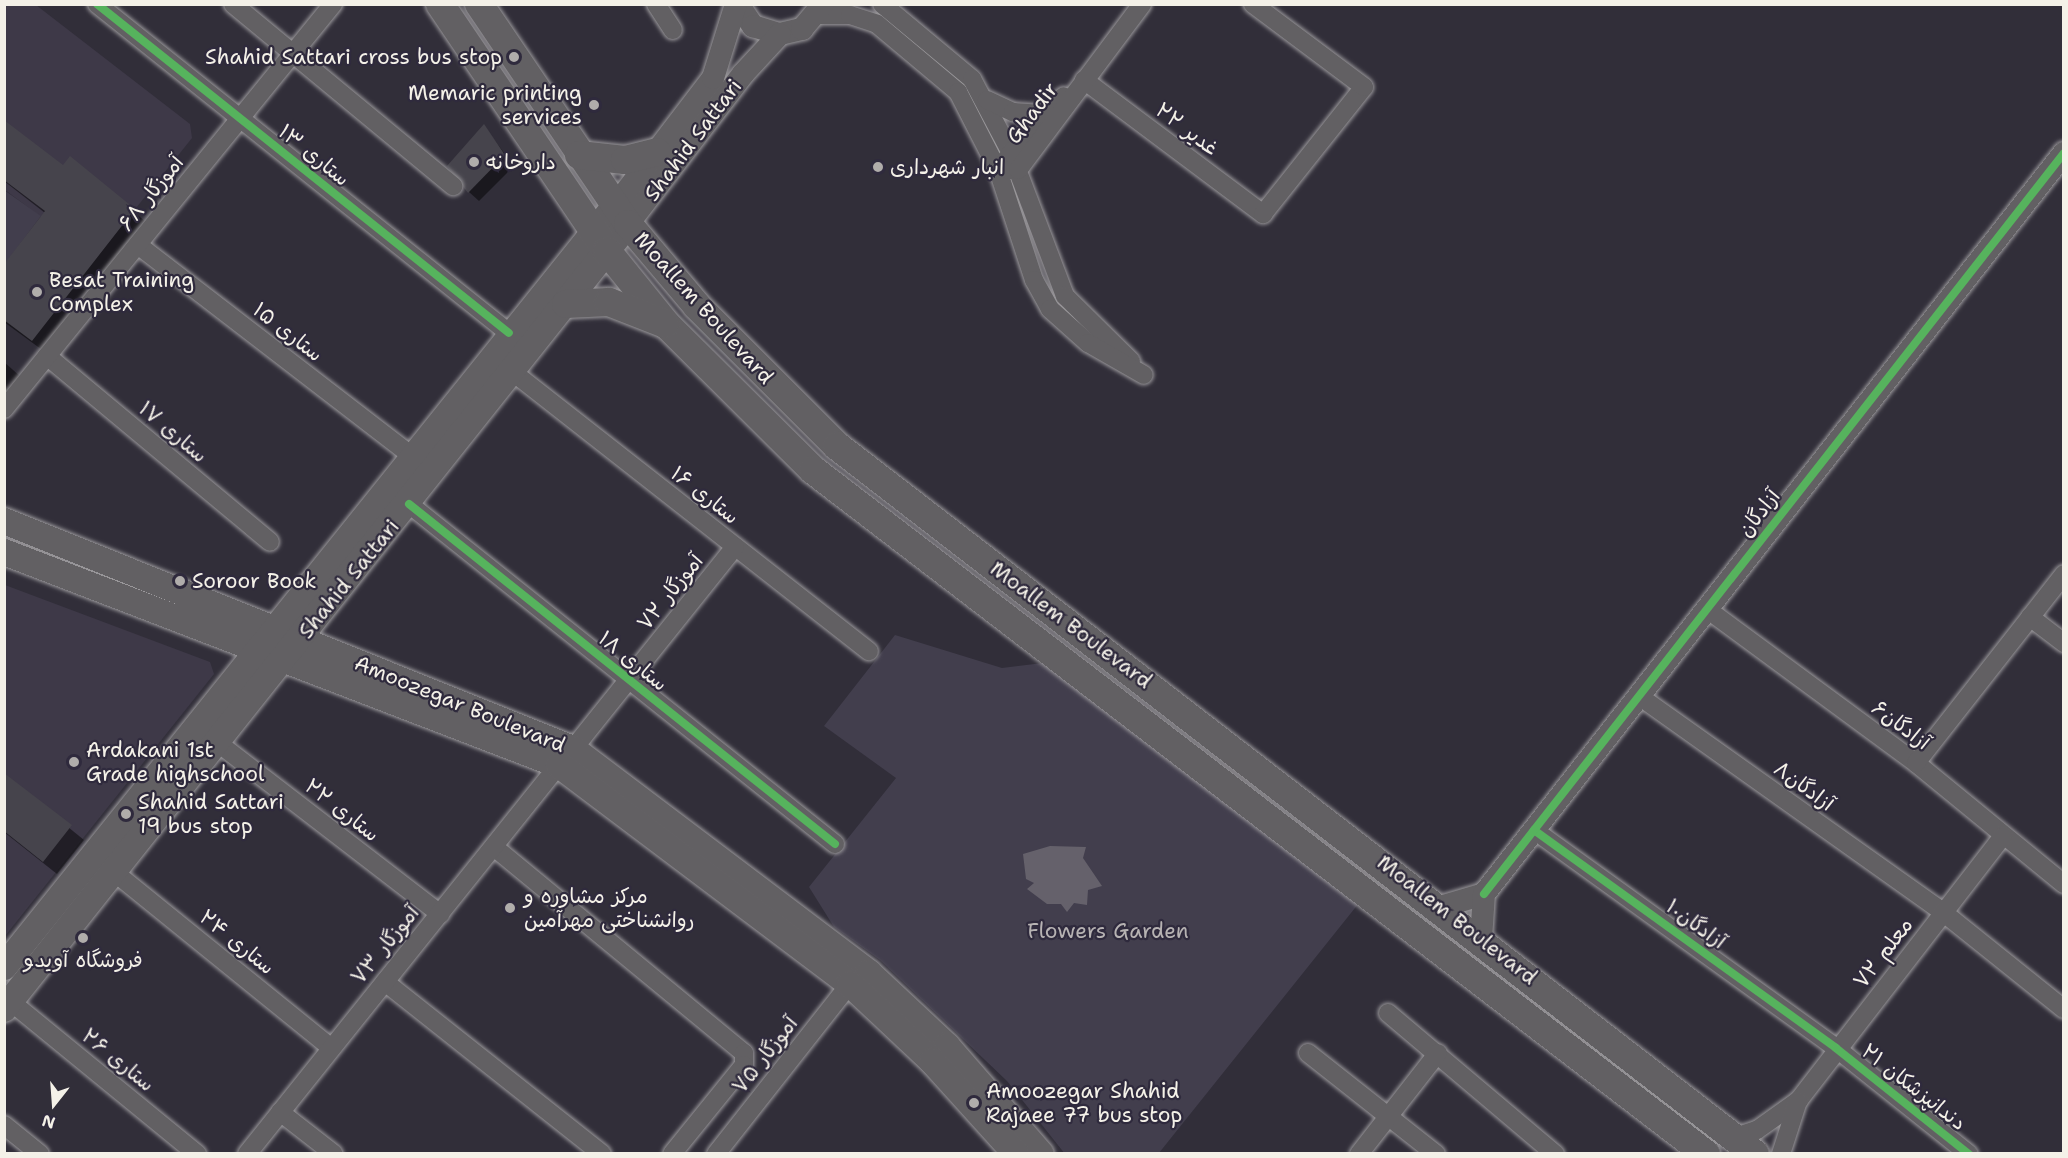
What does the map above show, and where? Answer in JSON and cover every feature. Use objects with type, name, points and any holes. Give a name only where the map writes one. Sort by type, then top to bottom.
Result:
[{"type":"main road","name":"Moallem Boulevard","points":[[440,4],[600,242],[667,325],[813,470],[889,531],[1706,1154]]},
{"type":"main road","name":"Moallem Boulevard","points":[[479,4],[621,215],[697,306],[837,446],[1440,907],[1745,1145]]},
{"type":"main road","points":[[579,155],[625,160],[657,152]]},
{"type":"main road","name":"Shahid Sattari","points":[[4,967],[509,333],[600,242],[621,215]]},
{"type":"main road","name":"Shahid Sattari","points":[[7,1005],[514,373],[566,304],[600,242]]},
{"type":"main road","points":[[566,304],[609,302],[667,325]]},
{"type":"main road","name":"Amoozegar Boulevard","points":[[4,520],[300,641],[566,757],[869,972],[947,1046],[1041,1154]]},
{"type":"main road","name":"Amoozegar Boulevard","points":[[4,552],[282,663],[566,757],[850,984],[949,1078],[1016,1154]]},
{"type":"street","name":"ستاری ۱۳","points":[[97,4],[509,333]]},
{"type":"street","points":[[232,4],[453,186]]},
{"type":"street","name":"آموزگار ۶۸","points":[[4,409],[333,4]]},
{"type":"street","points":[[656,4],[673,30]]},
{"type":"street","points":[[737,4],[753,26],[780,34],[802,29],[821,10],[850,15],[878,24],[958,92],[998,170],[1034,280],[1050,309],[1088,343],[1144,375],[1065,297],[1014,162],[987,100],[972,79],[882,4]]},
{"type":"street","name":"Shahid Sattari","points":[[621,215],[657,152],[713,78],[737,4]]},
{"type":"street","name":"Ghadir","points":[[998,170],[1014,162],[1084,80],[1142,4]]},
{"type":"street","name":"غدیر ۲۲","points":[[1084,80],[1263,214],[1364,87],[1253,4]]},
{"type":"street","name":"Shahid Sattari","points":[[621,215],[780,34]]},
{"type":"street","name":"Ghadir","points":[[1014,162],[1042,114],[1084,80]]},
{"type":"street","points":[[987,100],[1013,112],[1042,114]]},
{"type":"street","name":"آزادگان","points":[[1484,894],[2064,153]]},
{"type":"street","name":"ستاری ۱۵","points":[[138,245],[412,456]]},
{"type":"street","name":"ستاری ۱۷","points":[[47,356],[270,542]]},
{"type":"street","name":"ستاری ۱۶","points":[[514,373],[869,651]]},
{"type":"street","name":"ستاری ۱۸","points":[[409,504],[835,844]]},
{"type":"street","name":"۷۲ آموزگار","points":[[566,757],[735,547]]},
{"type":"street","points":[[1916,763],[2064,574]]},
{"type":"street","name":"آزادگان۶","points":[[1707,609],[1916,763],[2064,884]]},
{"type":"street","points":[[2030,617],[2064,643]]},
{"type":"street","name":"آزادگان۸","points":[[1639,696],[1944,913],[2064,1009]]},
{"type":"street","name":"ستاری ۲۲","points":[[217,742],[440,914]]},
{"type":"street","name":"۷۳ آموزگار","points":[[247,1154],[566,757]]},
{"type":"street","name":"آزادگان۱۰","points":[[1534,830],[1836,1048]]},
{"type":"street","name":"معلم ۷۲","points":[[1799,1100],[1836,1048],[2003,836]]},
{"type":"street","points":[[494,847],[744,1053],[744,1065],[672,1154]]},
{"type":"street","name":"ستاری ۲۴","points":[[114,872],[332,1048]]},
{"type":"street","points":[[1440,907],[1484,894],[1481,939]]},
{"type":"street","points":[[385,981],[602,1154]]},
{"type":"street","name":"آموزگار ۷۵","points":[[716,1154],[850,984]]},
{"type":"street","name":"ستاری ۲۶","points":[[7,1005],[197,1154]]},
{"type":"street","points":[[1388,1013],[1555,1154]]},
{"type":"street","name":"دندانپزشکان ۲۱","points":[[1836,1048],[1970,1154]]},
{"type":"street","points":[[1308,1053],[1436,1154]]},
{"type":"street","points":[[1359,1154],[1438,1053]]},
{"type":"street","points":[[1745,1145],[1766,1124],[1799,1100]]},
{"type":"street","points":[[1781,1154],[1799,1100]]},
{"type":"street","points":[[280,1112],[334,1154]]},
{"type":"street","points":[[4,1125],[40,1154]]},
{"type":"shaded area","points":[[4,5],[36,5],[190,124],[192,138],[96,258],[5,190]]},
{"type":"shaded area","name":"Ardakani 1st Grade highschool","points":[[5,585],[210,662],[214,674],[5,936]]},
{"type":"shaded area","points":[[1050,846],[1086,847],[1083,858],[1102,886],[1088,890],[1087,905],[1074,903],[1067,912],[1061,904],[1047,904],[1027,889],[1034,883],[1026,879],[1023,854]]},
{"type":"green space","points":[[4,190],[41,216],[5,264],[4,264]]},
{"type":"green space","name":"Flowers Garden","points":[[895,635],[1002,668],[1043,663],[1363,898],[1159,1153],[1065,1154],[1007,1081],[880,960],[834,927],[809,887],[896,778],[824,726]]},
{"type":"building","points":[[4,120],[63,165],[70,156],[135,209],[32,341],[4,320],[4,264],[45,211],[4,180]]},
{"type":"building","name":"داروخانه","points":[[484,124],[505,155],[468,193],[447,166]]},
{"type":"building","points":[[4,773],[72,825],[43,862],[4,831]]},
{"type":"cycle path","points":[[97,4],[509,333]]},
{"type":"cycle path","points":[[1484,894],[2064,153]]},
{"type":"cycle path","points":[[409,504],[835,844]]},
{"type":"cycle path","points":[[1534,830],[1836,1048],[1969,1154]]},
{"type":"place","name":"Shahid Sattari cross bus stop","points":[[514,57]]},
{"type":"place","name":"Memaric printing services","points":[[594,105]]},
{"type":"place","name":"داروخانه","points":[[474,162]]},
{"type":"place","name":"انبار شهرداری","points":[[878,167]]},
{"type":"place","name":"Besat Training Complex","points":[[37,292]]},
{"type":"place","name":"Soroor Book","points":[[180,581]]},
{"type":"place","name":"Ardakani 1st Grade highschool","points":[[74,762]]},
{"type":"place","name":"Shahid Sattari 19 bus stop","points":[[126,814]]},
{"type":"place","name":"مرکز مشاوره و روانشناختی مهرآمین","points":[[510,908]]},
{"type":"place","name":"فروشگاه آويدو","points":[[83,938]]},
{"type":"place","name":"Amoozegar Shahid Rajaee 77 bus stop","points":[[974,1103]]}]
